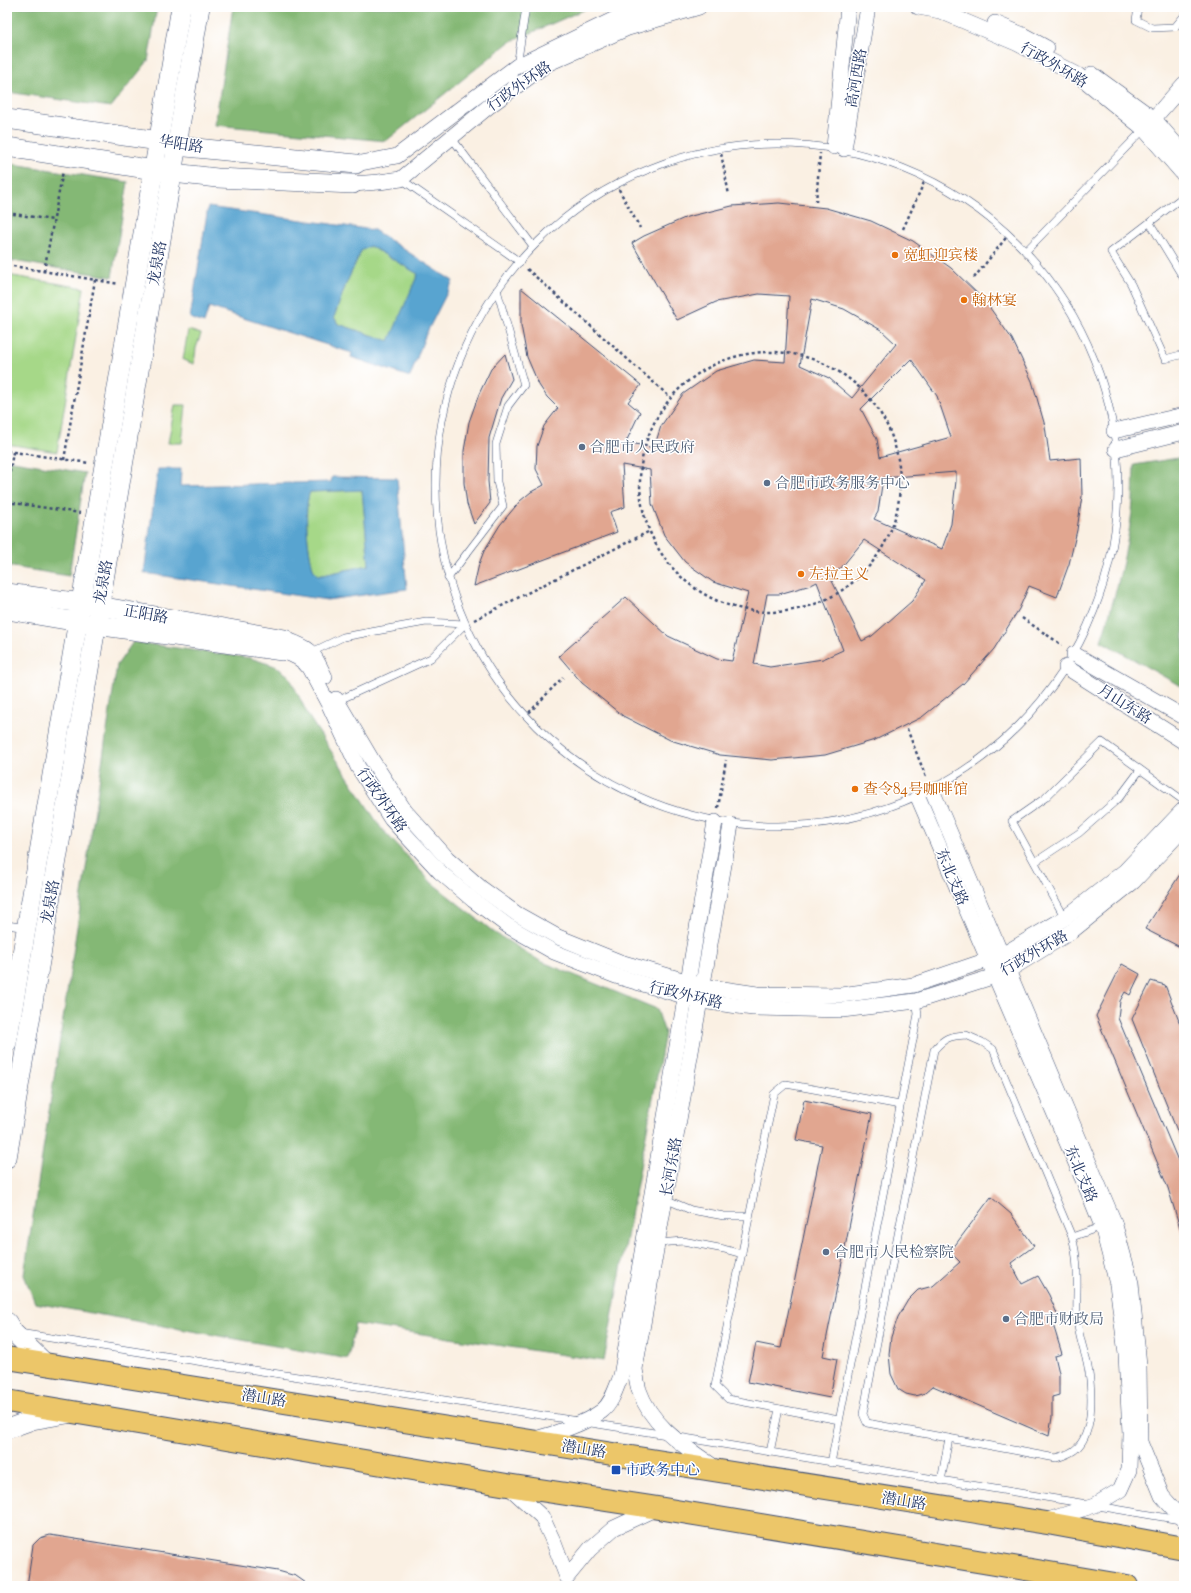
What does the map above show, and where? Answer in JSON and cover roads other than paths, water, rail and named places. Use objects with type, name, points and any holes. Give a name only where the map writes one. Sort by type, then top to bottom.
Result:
[{"type":"main road","name":"潜山路","points":[[7,1358],[529,1440],[723,1473],[1041,1522],[1182,1547]]},
{"type":"main road","points":[[7,1401],[507,1485],[658,1508],[1127,1586]]},
{"type":"street","name":"龙泉路","points":[[7,1158],[35,929],[87,624],[173,173],[168,143],[182,7]]},
{"type":"street","name":"龙泉路","points":[[91,605],[97,516],[154,170],[168,143],[200,7]]},
{"type":"street","name":"行政外环路","points":[[356,164],[397,156],[517,66],[623,15],[650,7]]},
{"type":"street","name":"行政外环路","points":[[401,179],[451,136],[547,64],[628,28],[699,7]]},
{"type":"street","name":"高河西路","points":[[833,147],[848,7]]},
{"type":"street","name":"高河西路","points":[[833,147],[868,7]]},
{"type":"street","name":"行政外环路","points":[[918,7],[940,11],[1009,40],[1078,75],[1149,124],[1184,175]]},
{"type":"street","name":"行政外环路","points":[[956,7],[1023,35],[1086,70],[1184,154]]},
{"type":"street","points":[[1149,124],[1184,84]]},
{"type":"street","name":"华阳路","points":[[7,118],[168,143],[356,164]]},
{"type":"street","name":"华阳路","points":[[7,147],[173,173],[217,178],[353,184]]},
{"type":"street","points":[[353,184],[401,179]]},
{"type":"street","points":[[1114,431],[1184,415]]},
{"type":"street","points":[[1116,448],[1184,432]]},
{"type":"street","name":"正阳路","points":[[7,593],[91,605],[283,645]]},
{"type":"street","name":"正阳路","points":[[7,610],[87,624],[283,645]]},
{"type":"street","name":"行政外环路","points":[[283,645],[295,656],[306,663],[330,707],[358,767],[391,819],[440,872],[473,900],[508,926],[554,952],[616,976],[686,997]]},
{"type":"street","points":[[283,645],[301,645],[312,652]]},
{"type":"street","name":"行政外环路","points":[[312,652],[337,701],[372,760],[405,811],[446,858],[481,888],[517,914],[558,937],[620,962],[753,1008],[842,1010],[916,1001],[995,976],[1009,970],[1072,932],[1133,882],[1184,828]]},
{"type":"street","name":"月山东路","points":[[1074,654],[1184,717]]},
{"type":"street","name":"月山东路","points":[[1066,667],[1184,742]]},
{"type":"street","name":"东北支路","points":[[932,790],[1009,970],[1131,1283],[1139,1365],[1140,1442],[1162,1496],[1184,1521]]},
{"type":"street","name":"东北支路","points":[[918,797],[1088,1189],[1108,1224],[1126,1354],[1130,1433],[1129,1470],[1120,1490],[1095,1505],[1041,1522]]},
{"type":"street","name":"行政外环路","points":[[698,990],[757,994],[841,995],[914,985],[1002,955],[1065,918],[1125,871],[1184,809]]},
{"type":"street","name":"长河东路","points":[[698,990],[715,822]]},
{"type":"street","name":"长河东路","points":[[723,1473],[670,1436],[652,1416],[639,1390],[635,1369],[658,1243],[698,990],[731,825]]},
{"type":"street","name":"龙泉路","points":[[7,1043],[35,929]]},
{"type":"street","name":"长河东路","points":[[529,1440],[556,1433],[582,1422],[602,1411],[614,1396],[621,1376],[686,997],[698,990]]},
{"type":"street","points":[[9,1328],[46,1364]]},
{"type":"street","points":[[7,1429],[32,1420],[74,1413]]},
{"type":"street","points":[[507,1485],[542,1516],[554,1543],[566,1582]]},
{"type":"street","points":[[566,1582],[590,1550],[614,1528],[658,1508]]},
{"type":"lane","points":[[509,92],[517,66],[526,7]]},
{"type":"lane","points":[[1138,7],[1136,20],[1152,28],[1175,27],[1184,16]]},
{"type":"lane","points":[[1026,251],[1149,124]]},
{"type":"lane","points":[[451,136],[533,246]]},
{"type":"lane","points":[[780,142],[833,147],[895,163],[943,186],[987,215],[1009,234],[1026,251],[1058,290],[1084,334],[1102,382],[1114,431],[1118,502],[1111,554],[1096,605],[1074,654],[1066,667],[1029,716],[984,758],[918,797],[858,818],[794,828],[731,825],[662,808],[612,785],[566,754],[525,717],[491,673],[465,624],[448,578],[437,511],[437,458],[447,398],[467,342],[497,290],[533,246],[574,210],[616,184],[672,160],[720,148],[780,142]]},
{"type":"lane","points":[[401,179],[520,262]]},
{"type":"lane","points":[[1184,196],[1111,252],[1131,284],[1166,359],[1184,354]]},
{"type":"lane","points":[[1150,223],[1184,279]]},
{"type":"lane","points":[[448,578],[503,506],[497,482],[496,444],[508,406],[524,385],[497,290]]},
{"type":"lane","points":[[312,652],[343,637],[419,623],[465,624]]},
{"type":"lane","points":[[337,701],[431,658],[465,624]]},
{"type":"lane","points":[[1065,918],[1012,821],[1045,798],[1102,742],[1184,801]]},
{"type":"lane","points":[[1035,862],[1079,833],[1118,798],[1140,770]]},
{"type":"lane","points":[[7,925],[35,929]]},
{"type":"lane","points":[[831,1463],[918,1014],[914,985]]},
{"type":"lane","points":[[966,1035],[982,1042],[993,1050],[1072,1237],[1076,1250],[1078,1270],[1078,1334],[1087,1363],[1091,1409],[1085,1436],[1078,1447],[1067,1455],[1056,1458],[867,1423],[863,1414],[934,1050],[942,1041],[952,1036],[966,1035]]},
{"type":"lane","points":[[839,1420],[728,1399],[715,1386],[774,1094],[786,1084],[900,1105]]},
{"type":"lane","points":[[665,1199],[691,1210],[724,1216],[749,1216]]},
{"type":"lane","points":[[1072,1237],[1108,1224]]},
{"type":"lane","points":[[658,1243],[682,1241],[724,1248],[742,1254]]},
{"type":"lane","points":[[9,1328],[1095,1505],[1184,1521]]},
{"type":"lane","points":[[770,1452],[779,1409]]},
{"type":"lane","points":[[942,1481],[949,1438]]},
{"type":"water","points":[[208,207],[374,230],[453,281],[425,336],[410,377],[351,357],[352,353],[209,307],[204,323],[190,318]],"holes":[[[370,246],[418,274],[389,341],[338,324],[334,317],[346,284],[361,251]]]},
{"type":"water","points":[[158,469],[181,469],[180,486],[331,482],[332,477],[397,478],[407,589],[327,600],[144,573]],"holes":[[[362,490],[369,565],[318,576],[313,569],[308,541],[307,508],[310,492]]]},
{"type":"place","name":"宽虹迎宾楼","points":[[895,255]]},
{"type":"place","name":"翰林宴","points":[[964,300]]},
{"type":"place","name":"合肥市人民政府","points":[[582,447]]},
{"type":"place","name":"合肥市政务服务中心","points":[[767,483]]},
{"type":"place","name":"左拉主义","points":[[801,574]]},
{"type":"place","name":"查令84号咖啡馆","points":[[855,789]]},
{"type":"place","name":"合肥市人民检察院","points":[[826,1252]]},
{"type":"place","name":"合肥市财政局","points":[[1006,1319]]},
{"type":"place","name":"市政务中心","points":[[616,1470]]}]
